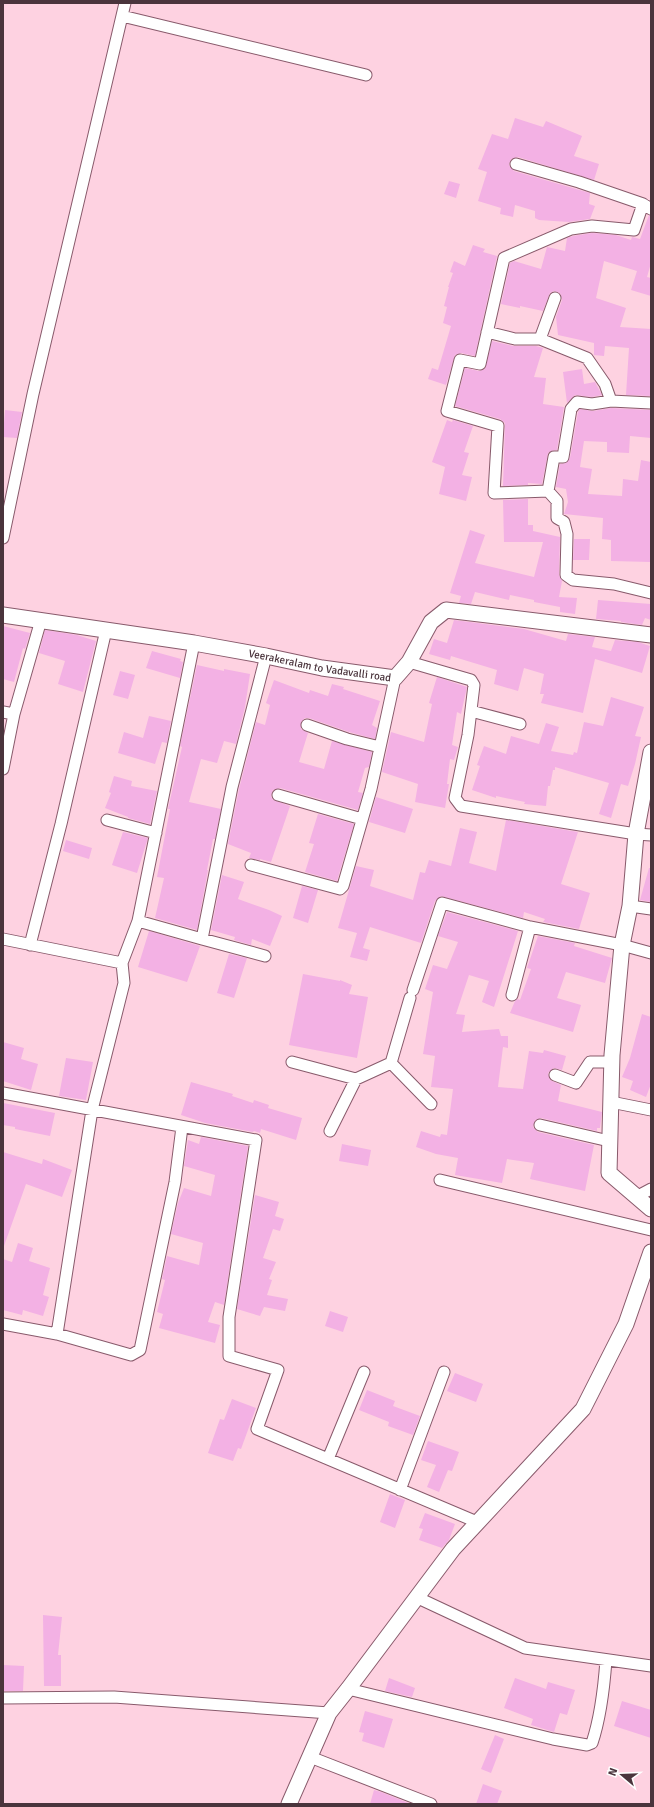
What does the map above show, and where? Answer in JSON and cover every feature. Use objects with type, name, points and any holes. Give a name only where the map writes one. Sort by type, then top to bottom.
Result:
[{"type":"street","points":[[3,538],[33,394],[125,3]]},
{"type":"street","points":[[122,16],[366,75]]},
{"type":"street","points":[[516,164],[580,182],[647,207],[634,230],[592,226],[571,229],[504,258],[480,364],[460,360],[447,411],[498,426],[494,493],[548,490]]},
{"type":"street","points":[[540,339],[555,298]]},
{"type":"street","points":[[487,332],[515,339],[540,339],[587,358],[605,384],[611,400]]},
{"type":"street","points":[[548,490],[554,457],[563,457],[571,409],[577,402],[592,404],[611,400],[651,403]]},
{"type":"street","points":[[548,490],[558,501],[557,518],[564,522],[567,534],[566,575],[573,580],[614,584],[651,593]]},
{"type":"street","name":"Veerakeralam to Vadavalli road","points":[[3,615],[194,643],[322,668],[395,678],[409,662],[431,622],[446,610],[651,635]]},
{"type":"street","points":[[3,769],[9,713],[41,620]]},
{"type":"street","points":[[30,945],[62,824],[106,630]]},
{"type":"street","points":[[57,1334],[92,1110],[124,983],[122,963],[138,921],[194,643]]},
{"type":"street","points":[[202,938],[232,787],[266,656]]},
{"type":"street","points":[[409,662],[471,680],[474,685],[468,735],[455,798],[461,806],[644,834]]},
{"type":"street","points":[[252,865],[340,889],[343,886],[371,790],[395,678]]},
{"type":"street","points":[[471,711],[520,724]]},
{"type":"street","points":[[307,725],[346,739],[380,748]]},
{"type":"street","points":[[651,755],[644,834],[622,945],[612,1062],[608,1173],[651,1209]]},
{"type":"street","points":[[278,795],[362,819]]},
{"type":"street","points":[[107,820],[156,833]]},
{"type":"street","points":[[330,1130],[356,1079],[391,1063],[442,903],[530,927],[622,945],[651,953]]},
{"type":"street","points":[[630,906],[651,909]]},
{"type":"street","points":[[138,921],[265,956]]},
{"type":"street","points":[[512,995],[530,927]]},
{"type":"street","points":[[3,939],[122,963]]},
{"type":"street","points":[[292,1062],[356,1079]]},
{"type":"street","points":[[555,1075],[576,1083],[590,1062],[612,1062]]},
{"type":"street","points":[[391,1063],[431,1104]]},
{"type":"street","points":[[3,1093],[256,1140],[229,1317],[229,1356],[278,1370],[257,1429],[477,1522]]},
{"type":"street","points":[[611,1102],[651,1110]]},
{"type":"street","points":[[540,1125],[609,1141]]},
{"type":"street","points":[[3,1324],[57,1334],[131,1355],[140,1350],[175,1182],[182,1127]]},
{"type":"street","points":[[440,1180],[651,1230]]},
{"type":"street","points":[[636,1197],[651,1188]]},
{"type":"street","points":[[289,1804],[330,1714],[416,1597],[453,1549],[582,1409],[626,1324],[651,1252]]},
{"type":"street","points":[[328,1460],[364,1372]]},
{"type":"street","points":[[400,1490],[444,1372]]},
{"type":"street","points":[[416,1597],[525,1648],[651,1666]]},
{"type":"street","points":[[348,1689],[553,1740],[587,1745],[592,1743],[596,1730],[603,1696],[606,1660]]},
{"type":"street","points":[[3,1698],[114,1697],[330,1714]]},
{"type":"street","points":[[310,1758],[431,1804]]},
{"type":"building","points":[[515,118],[543,127],[546,121],[582,136],[574,156],[599,164],[594,180],[518,157],[511,159],[509,165],[514,171],[590,193],[589,204],[595,206],[590,219],[569,222],[539,220],[535,218],[535,211],[515,205],[513,217],[500,214],[501,208],[478,201],[487,172],[478,169],[492,134],[508,139]]},
{"type":"building","points":[[449,181],[460,184],[456,198],[444,194]]},
{"type":"building","points":[[649,215],[651,216],[651,263],[647,277],[651,278],[651,296],[631,290],[637,271],[604,261],[596,298],[626,308],[620,327],[651,329],[651,396],[626,395],[629,348],[605,346],[604,356],[594,355],[594,343],[558,335],[556,317],[562,300],[560,293],[554,291],[550,293],[543,311],[501,304],[510,263],[514,261],[541,269],[547,247],[565,251],[567,238],[573,236],[592,233],[616,235],[631,240],[632,237],[640,239]]},
{"type":"building","points":[[473,245],[485,249],[483,252],[497,256],[475,356],[461,353],[455,355],[446,385],[428,379],[432,368],[438,370],[451,326],[443,323],[447,307],[444,306],[453,273],[450,272],[454,261],[465,266]]},
{"type":"building","points":[[492,341],[513,346],[536,346],[543,348],[534,377],[546,378],[543,404],[564,407],[557,450],[548,453],[542,484],[528,483],[528,485],[503,486],[505,423],[500,419],[455,406],[465,368],[479,371],[485,369]]},
{"type":"building","points":[[582,369],[584,384],[595,382],[602,395],[592,397],[575,395],[567,403],[563,372]]},
{"type":"building","points":[[611,408],[651,410],[651,438],[630,436],[629,453],[607,452],[607,442],[584,441],[580,467],[592,469],[588,494],[622,496],[623,479],[638,481],[641,460],[651,462],[651,562],[611,561],[611,540],[602,539],[603,518],[564,514],[568,502],[566,489],[556,487],[560,464],[566,463],[570,458],[578,412],[580,409],[593,411]]},
{"type":"building","points":[[5,410],[22,412],[17,438],[3,437]]},
{"type":"building","points":[[447,420],[452,422],[453,420],[473,426],[464,452],[469,453],[462,475],[472,477],[466,501],[439,494],[445,467],[432,462]]},
{"type":"building","points":[[528,499],[528,525],[533,525],[533,531],[560,537],[559,575],[562,581],[559,597],[577,598],[575,614],[560,612],[560,607],[534,602],[534,600],[510,595],[509,600],[475,592],[471,604],[459,603],[461,596],[450,593],[470,530],[485,535],[475,563],[534,577],[543,542],[504,542],[503,500]]},
{"type":"building","points":[[574,539],[590,539],[589,560],[573,560]]},
{"type":"building","points":[[598,600],[651,604],[651,620],[645,618],[642,625],[621,621],[596,619]]},
{"type":"building","points":[[454,620],[524,629],[566,641],[568,634],[595,637],[592,647],[611,651],[615,640],[638,642],[650,646],[642,673],[595,659],[583,713],[541,703],[544,694],[540,694],[544,674],[524,668],[518,691],[494,684],[497,670],[451,656],[450,660],[429,654],[434,639],[447,643]]},
{"type":"building","points":[[3,626],[30,633],[25,649],[23,648],[14,682],[3,679]]},
{"type":"building","points":[[45,630],[77,635],[96,641],[83,692],[58,684],[65,661],[39,653]]},
{"type":"building","points":[[152,651],[181,659],[180,661],[183,662],[180,678],[146,668]]},
{"type":"building","points":[[197,665],[224,671],[224,669],[250,674],[245,707],[236,744],[224,741],[217,763],[201,759],[189,802],[221,809],[215,839],[213,839],[197,930],[155,918],[164,878],[157,877],[170,809],[168,809],[182,747],[180,746]]},
{"type":"building","points":[[120,671],[135,675],[128,699],[113,695]]},
{"type":"building","points":[[437,677],[467,687],[461,714],[457,712],[452,745],[458,747],[454,760],[450,759],[447,784],[449,784],[445,808],[415,802],[418,784],[382,772],[391,732],[424,742],[432,704],[429,703]]},
{"type":"building","points":[[274,680],[309,693],[310,690],[328,696],[332,684],[380,701],[372,725],[377,728],[375,739],[349,732],[309,718],[305,718],[301,722],[301,729],[308,733],[299,762],[324,769],[332,741],[372,752],[369,767],[365,768],[358,792],[363,793],[358,810],[280,788],[273,790],[271,796],[273,800],[290,806],[271,862],[249,858],[251,853],[228,844],[239,789],[256,722],[265,725],[270,705],[266,703]]},
{"type":"building","points":[[611,697],[644,707],[635,736],[641,737],[635,764],[628,786],[621,784],[611,818],[599,814],[609,783],[555,767],[550,786],[548,786],[546,806],[524,804],[525,802],[496,796],[496,798],[472,790],[480,766],[477,765],[484,746],[506,754],[511,736],[539,744],[546,723],[559,727],[551,751],[573,755],[574,752],[577,753],[584,722],[603,726]]},
{"type":"building","points":[[149,716],[171,721],[167,743],[162,742],[155,764],[118,753],[124,732],[143,738]]},
{"type":"building","points":[[114,776],[132,781],[131,786],[157,791],[150,824],[128,818],[105,808],[111,793],[109,792]]},
{"type":"building","points":[[376,797],[413,809],[405,833],[369,822]]},
{"type":"building","points":[[318,814],[354,824],[337,881],[305,872],[314,844],[309,843]]},
{"type":"building","points":[[506,820],[578,832],[561,884],[590,893],[579,929],[543,922],[545,919],[524,912],[523,918],[441,896],[435,901],[421,943],[370,927],[363,948],[370,950],[367,961],[350,957],[357,933],[338,928],[356,866],[374,870],[370,886],[413,900],[420,872],[425,873],[429,860],[451,866],[460,828],[477,832],[469,863],[496,871]]},
{"type":"building","points":[[123,832],[148,838],[137,873],[112,865]]},
{"type":"building","points":[[66,840],[92,848],[89,859],[63,851]]},
{"type":"building","points":[[649,868],[651,868],[651,902],[640,900]]},
{"type":"building","points":[[222,875],[244,882],[238,899],[282,916],[270,946],[252,939],[251,945],[234,940],[235,937],[211,930]]},
{"type":"building","points":[[302,886],[318,890],[308,923],[293,918]]},
{"type":"building","points":[[447,912],[518,931],[494,1007],[482,1002],[489,981],[469,975],[456,1014],[465,1015],[462,1032],[499,1029],[501,1036],[508,1036],[508,1048],[503,1047],[498,1087],[523,1089],[529,1051],[543,1053],[544,1050],[566,1056],[562,1070],[554,1068],[548,1073],[550,1080],[561,1085],[558,1101],[602,1112],[600,1128],[597,1128],[597,1131],[541,1118],[535,1120],[533,1127],[538,1132],[594,1145],[585,1191],[530,1179],[534,1163],[507,1159],[502,1183],[455,1175],[458,1158],[436,1154],[416,1147],[421,1131],[440,1137],[441,1134],[447,1135],[453,1089],[431,1087],[435,1056],[423,1054],[433,992],[425,989],[433,965],[447,969],[458,942],[438,936]]},
{"type":"building","points":[[149,931],[200,946],[187,982],[138,967]]},
{"type":"building","points":[[538,936],[575,943],[574,946],[612,958],[605,983],[566,972],[557,998],[581,1005],[573,1032],[510,1013],[515,1001],[518,999],[520,1000],[531,969],[527,968]]},
{"type":"building","points":[[229,954],[247,958],[234,998],[217,993]]},
{"type":"building","points":[[303,974],[340,980],[352,985],[349,994],[368,997],[357,1058],[289,1045]]},
{"type":"building","points":[[642,1014],[651,1017],[651,1084],[646,1097],[630,1090],[633,1081],[622,1077],[630,1058]]},
{"type":"building","points":[[3,1042],[24,1048],[21,1059],[38,1064],[31,1090],[3,1081]]},
{"type":"building","points":[[66,1058],[93,1062],[86,1100],[59,1096]]},
{"type":"building","points":[[191,1082],[233,1094],[232,1096],[253,1103],[254,1100],[269,1105],[268,1108],[302,1118],[296,1140],[261,1129],[260,1133],[253,1132],[205,1123],[181,1115]]},
{"type":"building","points":[[3,1103],[55,1113],[50,1136],[3,1125]]},
{"type":"building","points":[[201,1137],[248,1146],[224,1305],[215,1302],[208,1322],[220,1325],[215,1343],[159,1328],[163,1314],[157,1312],[165,1280],[162,1279],[167,1256],[199,1265],[203,1243],[171,1234],[178,1203],[184,1188],[211,1196],[215,1175],[184,1166],[188,1140],[199,1144]]},
{"type":"building","points":[[342,1144],[371,1150],[368,1166],[339,1161]]},
{"type":"building","points":[[3,1152],[42,1164],[43,1159],[72,1170],[62,1197],[26,1184],[4,1246]]},
{"type":"building","points":[[255,1195],[279,1202],[275,1216],[284,1219],[280,1231],[273,1229],[263,1258],[276,1262],[269,1279],[272,1280],[267,1295],[288,1299],[285,1311],[264,1307],[260,1316],[237,1309]]},
{"type":"building","points":[[18,1243],[33,1248],[29,1261],[50,1268],[43,1295],[49,1297],[43,1316],[23,1310],[22,1315],[3,1310],[3,1259],[12,1262]]},
{"type":"building","points":[[330,1311],[348,1317],[343,1332],[325,1326]]},
{"type":"building","points":[[455,1373],[483,1384],[476,1402],[447,1391]]},
{"type":"building","points":[[367,1390],[395,1401],[393,1406],[420,1416],[413,1435],[388,1426],[389,1422],[359,1410]]},
{"type":"building","points":[[232,1399],[256,1408],[241,1449],[238,1448],[233,1461],[208,1453],[220,1419],[224,1420]]},
{"type":"building","points":[[428,1441],[459,1452],[452,1471],[448,1470],[439,1492],[427,1487],[436,1465],[421,1460]]},
{"type":"building","points":[[390,1494],[405,1500],[395,1528],[380,1522]]},
{"type":"building","points":[[425,1513],[455,1524],[449,1540],[442,1548],[419,1540],[423,1529],[419,1528]]},
{"type":"building","points":[[43,1615],[62,1617],[58,1655],[61,1655],[61,1686],[44,1686]]},
{"type":"building","points":[[3,1665],[24,1666],[23,1691],[3,1691]]},
{"type":"building","points":[[389,1678],[415,1688],[412,1697],[385,1691]]},
{"type":"building","points":[[515,1678],[546,1689],[548,1682],[575,1690],[567,1715],[560,1713],[554,1732],[531,1725],[533,1719],[504,1708]]},
{"type":"building","points":[[622,1701],[651,1710],[651,1738],[614,1726]]},
{"type":"building","points":[[365,1711],[393,1719],[384,1748],[362,1741],[364,1733],[359,1732]]},
{"type":"building","points":[[495,1735],[504,1739],[491,1773],[481,1769]]},
{"type":"building","points":[[483,1784],[502,1791],[497,1804],[476,1804]]},
{"type":"building","points":[[374,1790],[381,1792],[411,1804],[370,1804]]}]
